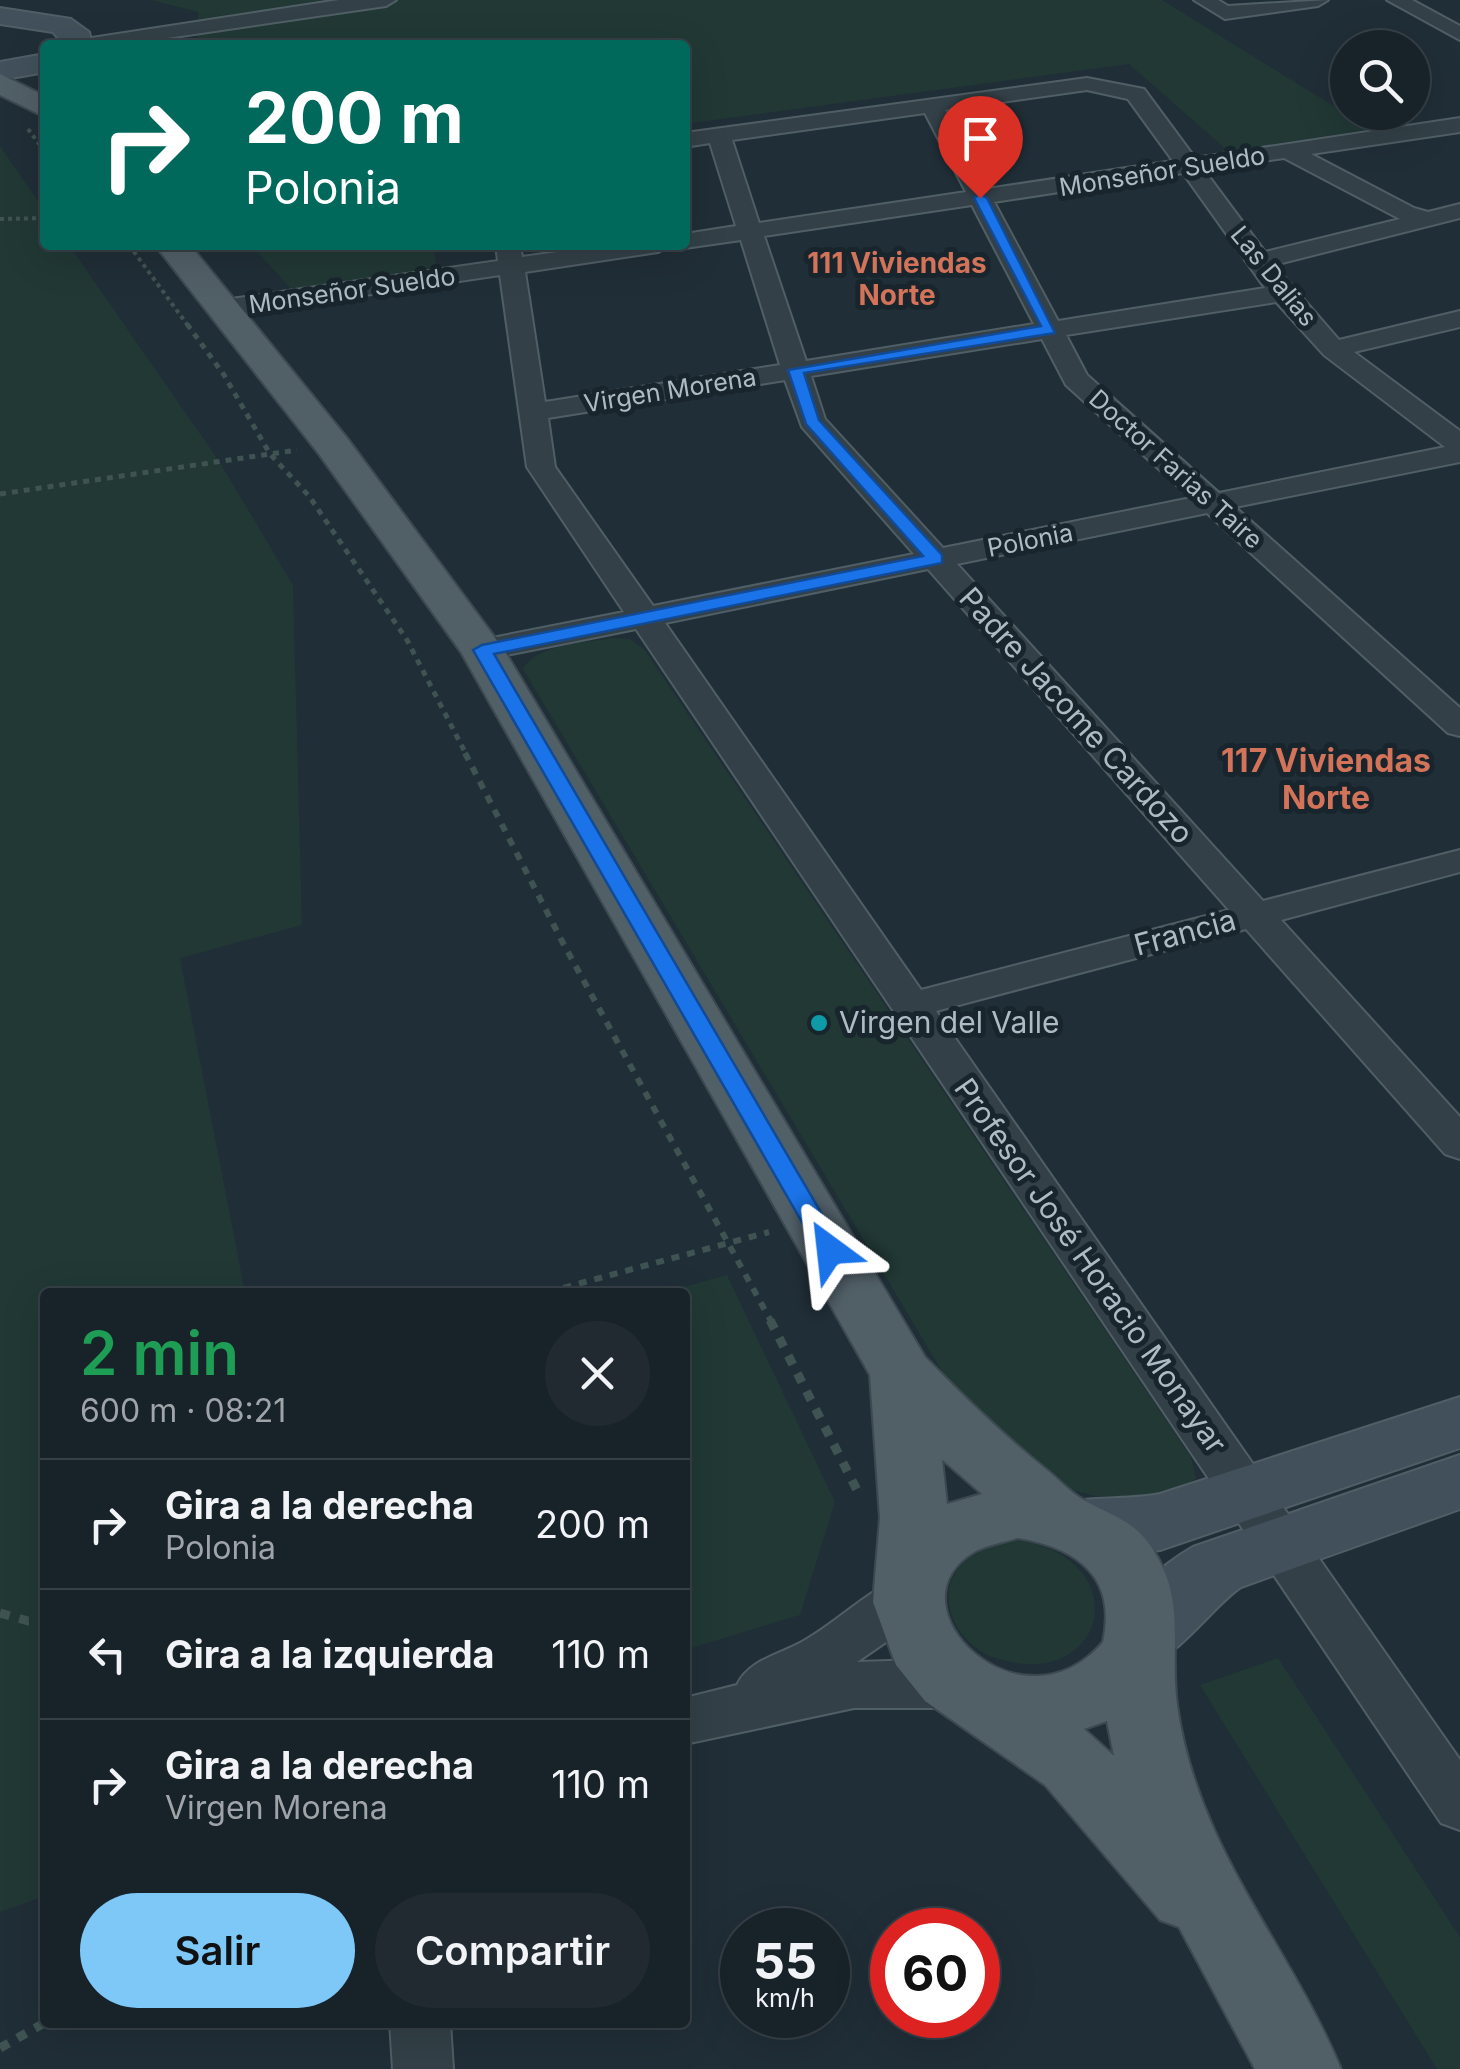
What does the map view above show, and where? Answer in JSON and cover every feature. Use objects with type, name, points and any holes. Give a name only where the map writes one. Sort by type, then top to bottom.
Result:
[{"type":"main road","points":[[5,12],[75,38]]},
{"type":"main road","points":[[0,71],[40,64]]},
{"type":"main road","points":[[0,84],[40,105]]},
{"type":"main road","points":[[176,250],[333,446],[482,650],[902,1374],[966,1444],[1067,1521],[1108,1546],[1130,1572],[1142,1603],[1137,1684],[1148,1750],[1219,1930],[1300,2069]]},
{"type":"main road","points":[[902,1374],[914,1518],[908,1589],[918,1645],[971,1693],[1071,1762],[1219,1930]]},
{"type":"main road","points":[[971,1693],[1023,1709],[1060,1707],[1107,1686],[1120,1676],[1140,1642],[1195,1580],[1264,1518],[1460,1422]]},
{"type":"main road","points":[[908,1589],[924,1552],[948,1530],[981,1516],[1018,1511],[1121,1530],[1264,1518],[1460,1482]]},
{"type":"street","points":[[75,38],[386,0]]},
{"type":"street","points":[[1204,0],[1225,12],[1308,1]]},
{"type":"street","points":[[1397,0],[1460,34]]},
{"type":"street","points":[[75,38],[220,20]]},
{"type":"street","name":"Las Dalias","points":[[932,106],[1086,84],[1114,86],[1136,94],[1282,293],[1333,348],[1460,445]]},
{"type":"street","points":[[690,139],[932,106]]},
{"type":"street","name":"Doctor Farias Taire","points":[[932,106],[1076,380],[1460,726]]},
{"type":"street","name":"Monseñor Sueldo","points":[[690,240],[1460,126]]},
{"type":"street","name":"Padre Jacome Cardozo","points":[[719,136],[812,421],[1460,1144]]},
{"type":"street","points":[[1290,152],[1460,233]]},
{"type":"street","points":[[1259,261],[1460,211]]},
{"type":"street","name":"Monseñor Sueldo","points":[[224,308],[509,256],[590,250]]},
{"type":"street","name":"Profesor José Horacio Monayar","points":[[509,256],[541,467],[1460,1804]]},
{"type":"street","name":"Virgen Morena","points":[[532,412],[1282,293]]},
{"type":"street","points":[[1333,348],[1460,319]]},
{"type":"street","name":"Polonia","points":[[482,650],[1460,453]]},
{"type":"street","name":"Francia","points":[[911,1005],[1460,861]]},
{"type":"street","points":[[690,1718],[830,1654],[879,1622],[908,1589]]},
{"type":"street","points":[[690,1719],[866,1681],[910,1679],[971,1693]]},
{"type":"street","points":[[420,2028],[423,2069]]},
{"type":"path","points":[[0,219],[40,218]]},
{"type":"path","points":[[133,250],[224,375],[270,454],[309,496],[406,640],[563,943],[866,1506]]},
{"type":"path","points":[[0,494],[333,446]]},
{"type":"path","points":[[563,1288],[813,1220]]},
{"type":"path","points":[[0,1612],[28,1621],[40,1620]]},
{"type":"path","points":[[0,2048],[40,2025]]},
{"type":"green space","points":[[151,0],[1162,0],[1330,104],[1330,130],[1364,130],[1228,151],[1129,64],[690,123],[690,40],[197,40],[198,12]]},
{"type":"green space","points":[[0,146],[40,204],[40,250],[72,250],[219,461],[293,585],[302,925],[180,958],[244,1288],[40,1288],[40,1898],[0,1912]]},
{"type":"green space","points":[[256,250],[434,250],[437,269],[292,290]]},
{"type":"green space","points":[[612,638],[630,639],[644,649],[1191,1457],[1196,1478],[1179,1490],[1160,1497],[1116,1499],[1051,1482],[1023,1468],[968,1415],[523,669],[529,661],[550,650]]},
{"type":"green space","points":[[727,1275],[835,1502],[800,1615],[690,1648],[690,1288],[680,1288]]},
{"type":"green space","points":[[1016,1540],[1055,1551],[1080,1570],[1093,1594],[1094,1618],[1084,1640],[1065,1657],[1036,1664],[999,1659],[972,1645],[954,1621],[949,1589],[962,1565],[986,1548]]},
{"type":"green space","points":[[1278,1658],[1460,1937],[1460,2069],[1437,2069],[1200,1685]]},
{"type":"place","name":"Virgen del Valle","points":[[819,1023]]},
{"type":"district","name":"111 Viviendas Norte","points":[[897,279]]},
{"type":"district","name":"117 Viviendas Norte","points":[[1326,780]]},
{"type":"route","points":[[830,1250],[482,650],[936,559],[812,421],[795,370],[1050,330],[980,198]]}]
